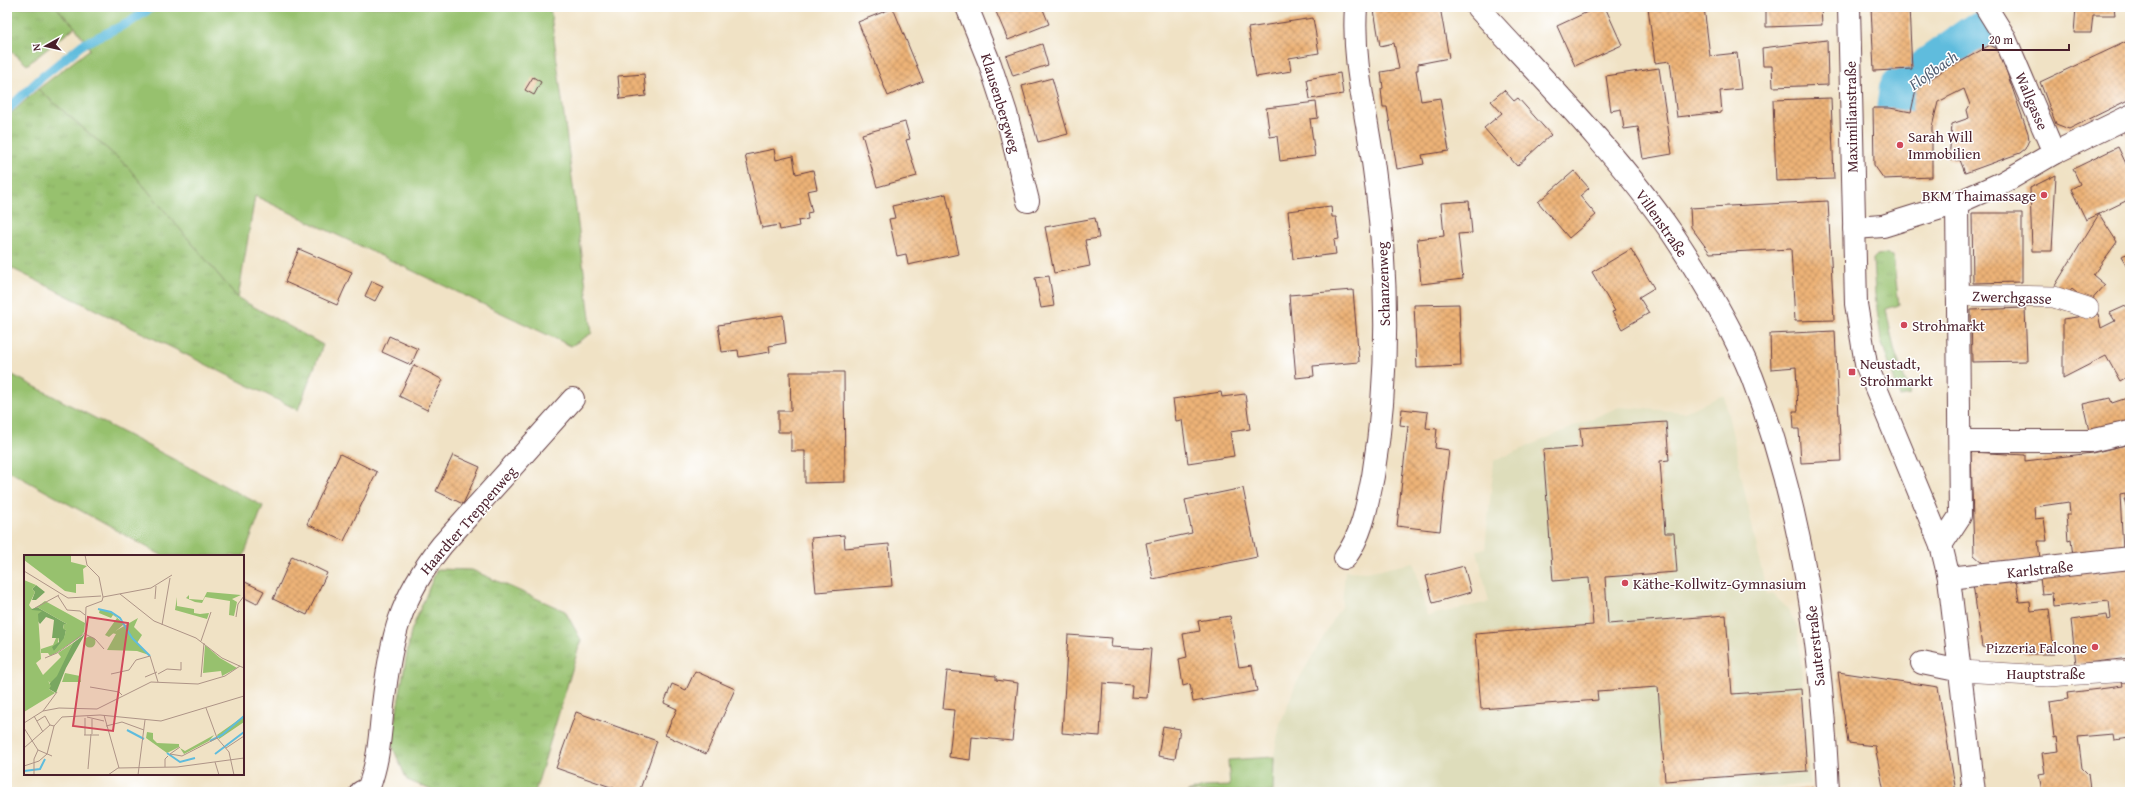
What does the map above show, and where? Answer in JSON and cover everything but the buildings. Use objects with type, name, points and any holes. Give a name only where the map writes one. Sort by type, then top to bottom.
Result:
[{"type":"street","name":"Klausenbergweg","points":[[967,7],[990,64],[1006,113],[1028,201]]},
{"type":"street","name":"Schanzenweg","points":[[1345,558],[1359,536],[1367,507],[1380,433],[1386,296],[1374,169],[1356,60],[1356,7]]},
{"type":"street","name":"Villenstraße","points":[[1477,7],[1630,176],[1672,233],[1709,291],[1751,376],[1785,477]]},
{"type":"street","name":"Maximilianstraße","points":[[1849,7],[1854,228]]},
{"type":"street","name":"Wallgasse","points":[[1986,7],[2004,36],[2054,153]]},
{"type":"street","points":[[1974,792],[1949,578],[1941,545],[1866,364],[1856,304],[1854,228],[1883,226],[1957,203],[2004,182],[2054,153],[2130,116]]},
{"type":"street","points":[[1941,545],[1960,516],[1957,203]]},
{"type":"street","name":"Zwerchgasse","points":[[1957,295],[2054,297],[2088,308]]},
{"type":"street","name":"Haardter Treppenweg","points":[[361,792],[368,789],[376,771],[389,659],[396,626],[408,595],[425,567],[442,545],[573,399]]},
{"type":"street","points":[[1960,441],[2090,441],[2130,432]]},
{"type":"street","name":"Sauterstraße","points":[[1785,477],[1800,540],[1808,587],[1824,736],[1828,792]]},
{"type":"street","name":"Karlstraße","points":[[1949,578],[2130,558]]},
{"type":"street","points":[[1922,662],[1961,671]]},
{"type":"street","name":"Hauptstraße","points":[[1961,671],[2047,676],[2130,671]]},
{"type":"shaded area","name":"Käthe-Kollwitz-Gymnasium","points":[[1724,395],[1767,595],[1773,594],[1787,608],[1797,625],[1810,784],[1726,792],[1273,792],[1273,760],[1280,724],[1296,684],[1342,605],[1345,571],[1366,572],[1414,563],[1427,616],[1489,602],[1477,550],[1485,549],[1494,461],[1619,407],[1684,412]]},
{"type":"green space","points":[[7,7],[56,7],[75,27],[27,65],[7,47]]},
{"type":"green space","points":[[56,7],[550,7],[592,333],[571,346],[255,196],[238,298],[127,166],[38,89],[90,49],[75,27]]},
{"type":"green space","points":[[38,89],[127,166],[238,298],[323,345],[298,410],[7,266],[7,117]]},
{"type":"green space","points":[[1887,254],[1893,256],[1899,305],[1886,309],[1894,349],[1910,395],[1900,397],[1881,340],[1875,295],[1873,259],[1877,255]]},
{"type":"green space","points":[[7,372],[263,506],[244,555],[161,555],[7,470]]},
{"type":"green space","points":[[437,569],[472,570],[565,611],[581,640],[535,792],[436,792],[407,780],[391,743],[411,631]]},
{"type":"green space","points":[[1274,757],[1273,792],[1187,792],[1204,787],[1230,786],[1228,760]]},
{"type":"waterway","points":[[7,110],[42,77],[83,44],[130,22],[152,7]]},
{"type":"waterway","name":"Floßbach","points":[[1902,108],[1904,91],[1977,39]]},
{"type":"waterway","name":"Floßbach","points":[[1951,65],[1952,57]]},
{"type":"place","name":"Sarah Will Immobilien","points":[[1900,145]]},
{"type":"place","name":"BKM Thaimassage","points":[[2044,195]]},
{"type":"place","name":"Strohmarkt","points":[[1904,325]]},
{"type":"place","name":"Neustadt, Strohmarkt","points":[[1852,372]]},
{"type":"place","name":"Käthe-Kollwitz-Gymnasium","points":[[1625,583]]},
{"type":"place","name":"Pizzeria Falcone","points":[[2095,647]]}]
